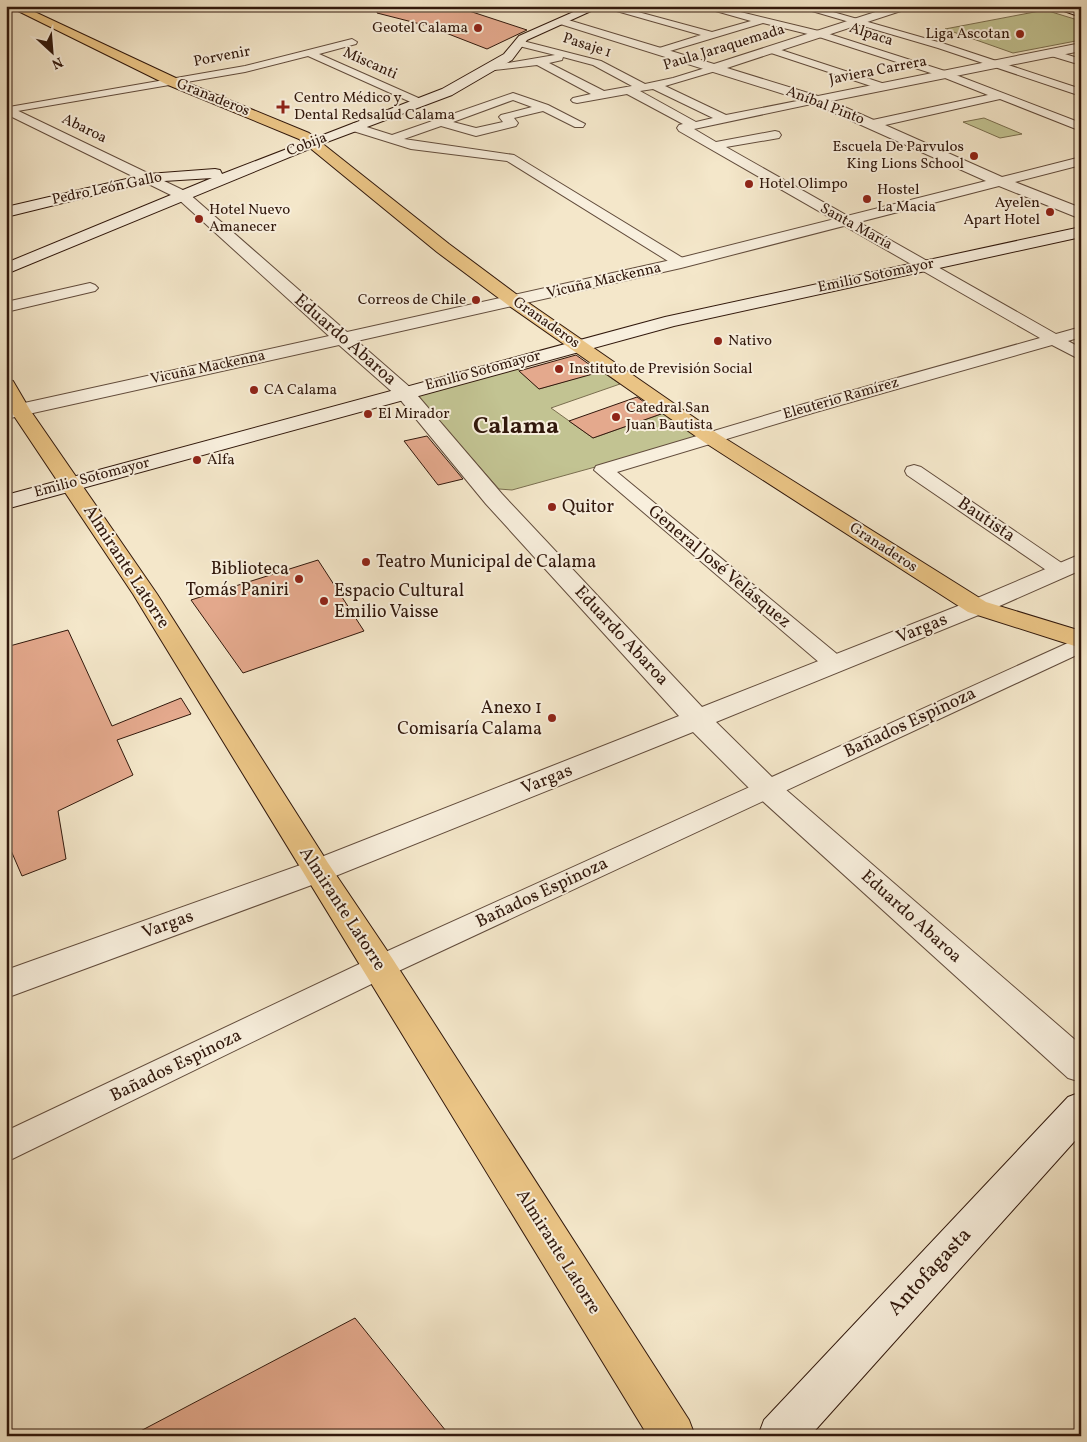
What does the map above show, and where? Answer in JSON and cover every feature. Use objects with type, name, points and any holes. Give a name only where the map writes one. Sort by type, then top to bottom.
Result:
[{"type":"main road","name":"Granaderos","points":[[13,6],[173,82],[287,128],[314,142],[442,248],[514,301],[711,438],[977,608],[1081,642]]},
{"type":"main road","name":"Almirante Latorre","points":[[6,385],[13,411],[71,484],[145,594],[316,871],[380,968],[673,1436]]},
{"type":"street","name":"Cobija","points":[[6,269],[182,194],[447,92],[508,57],[523,38],[597,6]]},
{"type":"street","points":[[604,6],[711,35]]},
{"type":"street","name":"Alpaca","points":[[703,6],[819,34],[944,74],[1081,127]]},
{"type":"street","name":"Paula Jaraquemada","points":[[577,100],[675,81],[906,6]]},
{"type":"street","points":[[1055,6],[1081,14]]},
{"type":"street","points":[[1068,6],[1081,10]]},
{"type":"street","points":[[804,7],[860,21],[999,64],[1081,93]]},
{"type":"street","name":"Aníbal Pinto","points":[[562,20],[817,100],[999,181],[1081,214]]},
{"type":"street","points":[[660,50],[761,20]]},
{"type":"street","name":"Porvenir","points":[[8,110],[246,69],[352,42]]},
{"type":"street","name":"Pasaje 1","points":[[519,43],[597,64],[724,119]]},
{"type":"street","name":"Javiera Carrera","points":[[661,119],[685,123],[724,119],[1081,47]]},
{"type":"street","points":[[772,50],[884,86]]},
{"type":"street","name":"Miscanti","points":[[309,53],[419,102]]},
{"type":"street","points":[[1052,53],[1081,62]]},
{"type":"street","points":[[490,69],[569,56]]},
{"type":"street","points":[[538,61],[602,95]]},
{"type":"street","name":"Santa María","points":[[629,90],[685,123],[714,146],[1081,355]]},
{"type":"street","points":[[393,139],[513,96],[544,107],[579,124]]},
{"type":"street","points":[[872,124],[1000,96]]},
{"type":"street","points":[[637,107],[654,104]]},
{"type":"street","points":[[505,117],[544,107]]},
{"type":"street","points":[[441,122],[476,132],[512,123],[505,117],[477,109]]},
{"type":"street","name":"Abaroa","points":[[8,110],[148,178]]},
{"type":"street","points":[[714,146],[775,135],[739,116]]},
{"type":"street","points":[[1065,121],[1081,118]]},
{"type":"street","points":[[354,127],[411,145],[510,158],[680,263]]},
{"type":"street","name":"Vicuña Mackenna","points":[[13,411],[680,263],[1081,161]]},
{"type":"street","name":"Pedro León Gallo","points":[[6,212],[148,178],[239,172]]},
{"type":"street","name":"Eduardo Abaroa","points":[[148,178],[182,194],[250,257],[405,393],[494,499],[698,720],[767,789],[1081,1067]]},
{"type":"street","name":"Emilio Sotomayor","points":[[6,502],[578,346],[752,302],[1081,232]]},
{"type":"street","points":[[6,307],[90,288]]},
{"type":"street","name":"Eleuterio Ramírez","points":[[603,470],[810,408],[1081,332]]},
{"type":"street","name":"General José Velásquez","points":[[603,470],[835,664]]},
{"type":"street","name":"Bautista","points":[[914,471],[1070,565]]},
{"type":"street","name":"Vargas","points":[[6,984],[316,871],[977,608],[1070,565]]},
{"type":"street","name":"Bañados Espinoza","points":[[6,1147],[380,968],[1081,642]]},
{"type":"street","name":"Antofagasta","points":[[780,1436],[1081,1108]]},
{"type":"green space","name":"Liga Ascotan","points":[[1045,10],[1081,21],[1081,40],[1013,53],[945,29]]},
{"type":"green space","points":[[984,118],[1022,134],[1000,138],[963,122]]},
{"type":"green space","points":[[515,367],[539,389],[601,371],[620,384],[551,408],[593,438],[664,413],[700,438],[512,490],[499,489],[418,397],[426,391]]},
{"type":"building","name":"Geotel Calama","points":[[378,6],[454,6],[527,30],[487,49],[428,26],[377,13]]},
{"type":"building","name":"Instituto de Previsión Social","points":[[576,355],[600,372],[539,389],[519,371]]},
{"type":"building","name":"Catedral San Juan Bautista","points":[[637,397],[661,414],[593,438],[569,421]]},
{"type":"building","points":[[427,436],[463,479],[438,485],[404,441]]},
{"type":"building","points":[[318,560],[364,631],[243,673],[191,600]]},
{"type":"building","points":[[68,630],[112,726],[181,698],[191,714],[117,740],[133,775],[58,811],[66,859],[22,876],[6,839],[6,647]]},
{"type":"building","points":[[355,1318],[450,1436],[131,1436]]},
{"type":"place","name":"Geotel Calama","points":[[478,28]]},
{"type":"place","name":"Liga Ascotan","points":[[1020,34]]},
{"type":"place","name":"Centro Médico y Dental Redsalud Calama","points":[[283,107]]},
{"type":"place","name":"Escuela De Parvulos King Lions School","points":[[974,156]]},
{"type":"place","name":"Hotel Olimpo","points":[[749,184]]},
{"type":"place","name":"Hostel La Macia","points":[[867,199]]},
{"type":"place","name":"Ayelen Apart Hotel","points":[[1050,212]]},
{"type":"place","name":"Hotel Nuevo Amanecer","points":[[199,219]]},
{"type":"place","name":"Correos de Chile","points":[[476,300]]},
{"type":"place","name":"Nativo","points":[[718,341]]},
{"type":"place","name":"Instituto de Previsión Social","points":[[559,369]]},
{"type":"place","name":"CA Calama","points":[[254,390]]},
{"type":"place","name":"El Mirador","points":[[368,414]]},
{"type":"place","name":"Catedral San Juan Bautista","points":[[616,417]]},
{"type":"place","name":"Alfa","points":[[197,460]]},
{"type":"place","name":"Quitor","points":[[552,507]]},
{"type":"place","name":"Teatro Municipal de Calama","points":[[366,562]]},
{"type":"place","name":"Biblioteca Tomás Paniri","points":[[299,579]]},
{"type":"place","name":"Espacio Cultural Emilio Vaisse","points":[[324,601]]},
{"type":"place","name":"Anexo 1 Comisaría Calama","points":[[552,718]]},
{"type":"district","name":"Calama","points":[[516,427]]}]
